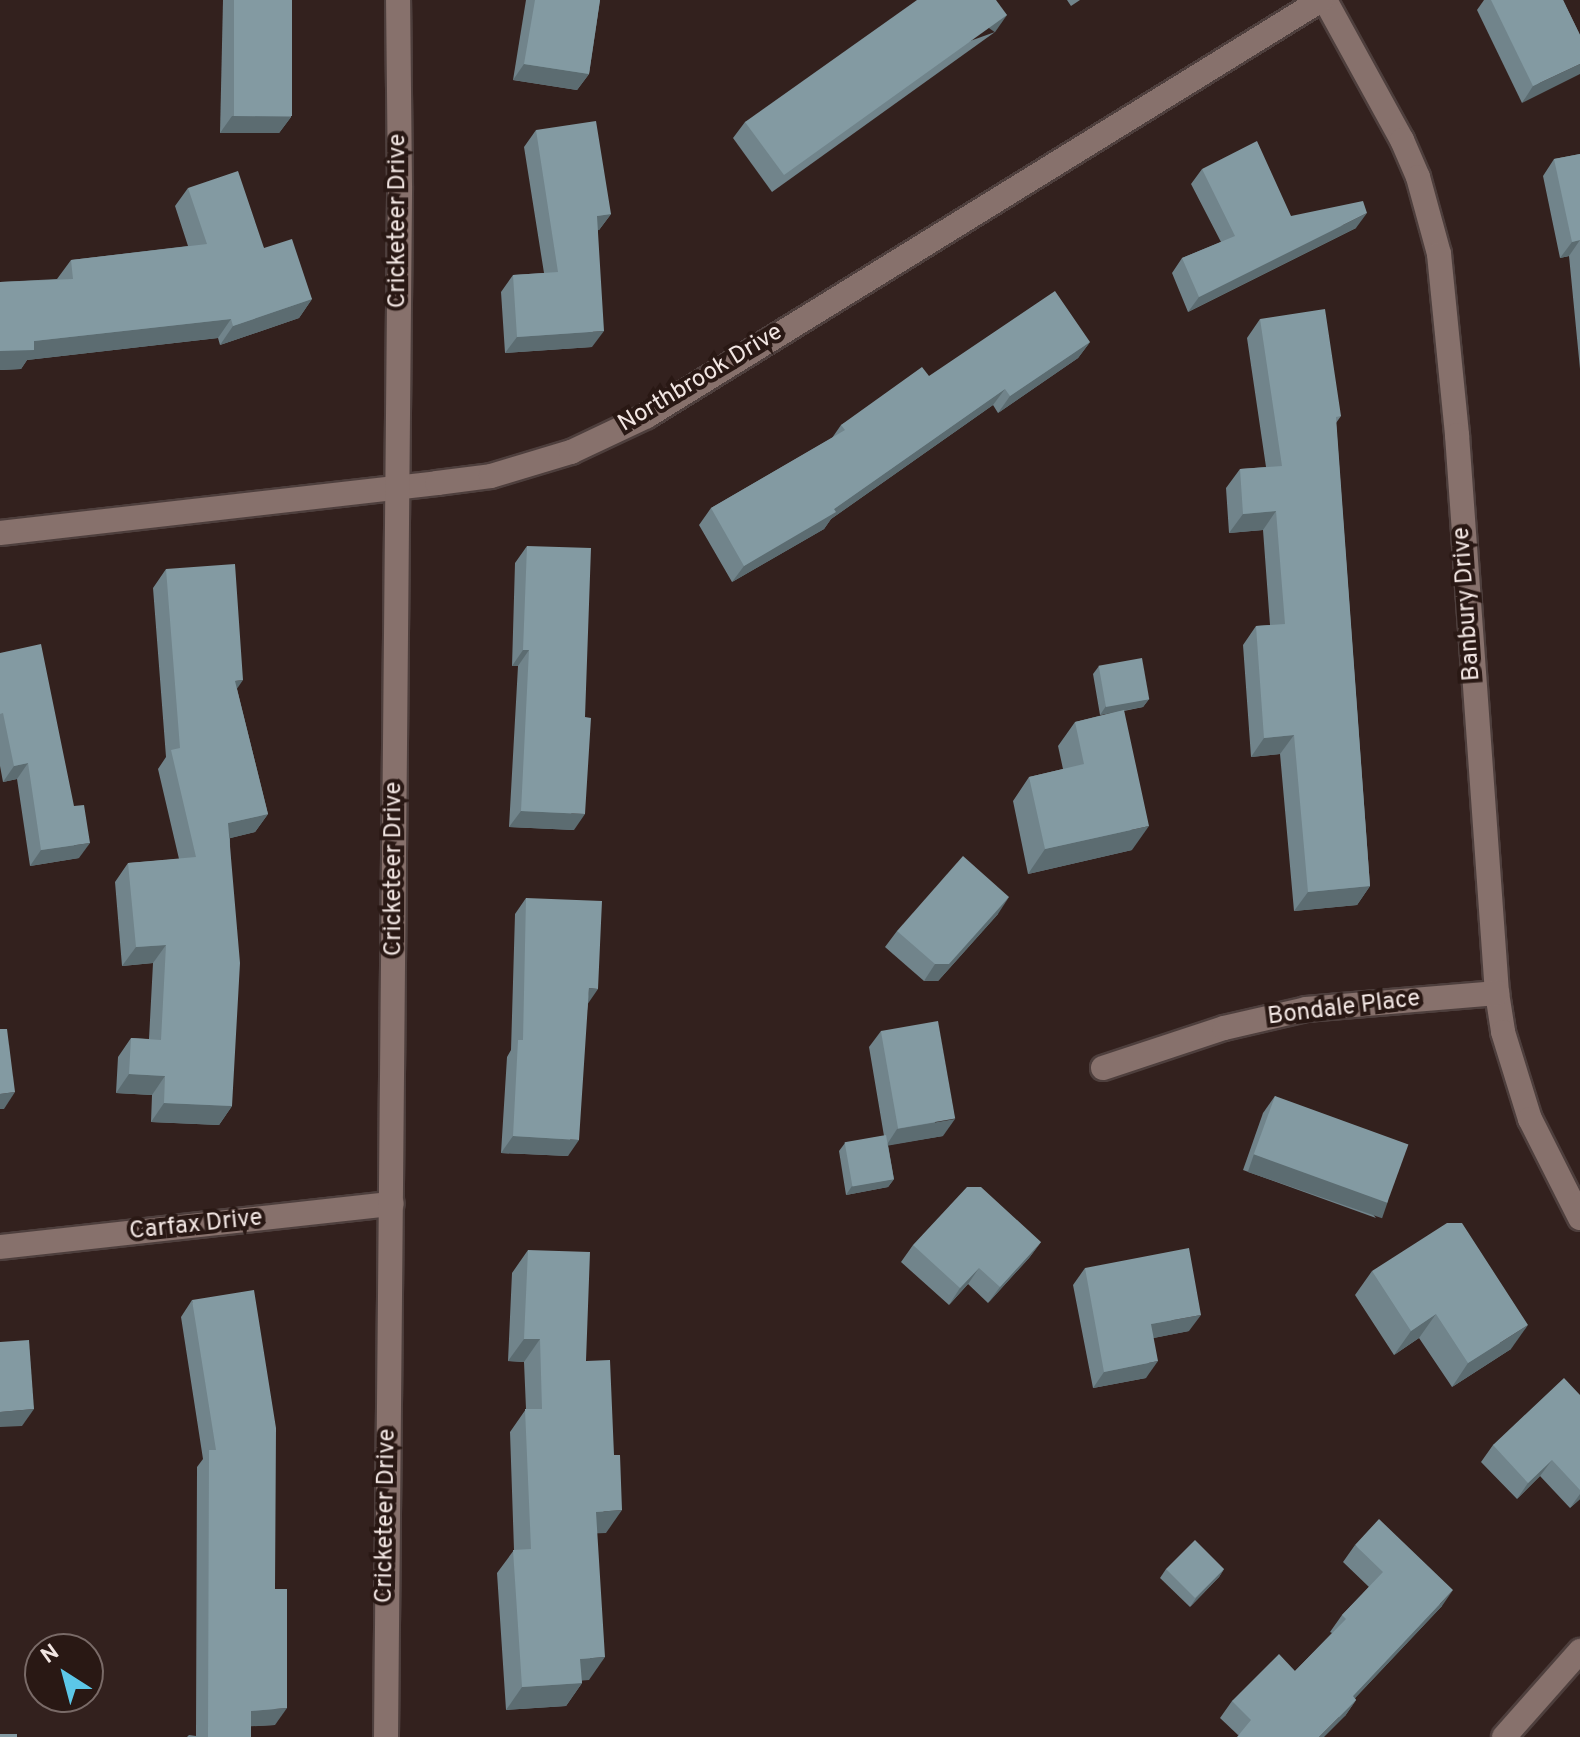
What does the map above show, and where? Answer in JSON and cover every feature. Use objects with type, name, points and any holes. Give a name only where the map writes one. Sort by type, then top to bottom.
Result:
[{"type":"street","name":"Cricketeer Drive","points":[[386,1737],[398,0]]},
{"type":"street","name":"Northbrook Drive","points":[[0,533],[491,476],[571,452],[647,416],[1323,0]]},
{"type":"street","name":"Banbury Drive","points":[[1323,0],[1402,140],[1418,177],[1439,254],[1457,435],[1497,993],[1503,1032],[1530,1119],[1580,1218]]},
{"type":"street","name":"Bondale Place","points":[[1103,1068],[1224,1028],[1306,1009],[1497,993]]},
{"type":"street","name":"Carfax Drive","points":[[0,1247],[392,1204]]},
{"type":"street","points":[[1504,1737],[1580,1651]]},
{"type":"building","points":[[234,0],[292,0],[292,116],[234,116]]},
{"type":"building","points":[[535,0],[600,0],[589,74],[524,64]]},
{"type":"building","points":[[917,0],[996,0],[1007,15],[784,175],[745,122]]},
{"type":"building","points":[[1491,0],[1563,0],[1580,35],[1580,64],[1533,86]]},
{"type":"building","points":[[596,121],[611,214],[597,216],[604,331],[517,337],[513,275],[558,272],[536,130]]},
{"type":"building","points":[[1257,141],[1291,216],[1363,201],[1367,213],[1199,297],[1182,258],[1235,236],[1202,169]]},
{"type":"building","points":[[1580,154],[1580,240],[1572,242],[1554,159]]},
{"type":"building","points":[[238,171],[264,248],[292,239],[312,299],[233,326],[231,319],[34,341],[34,350],[0,351],[0,282],[73,279],[71,260],[207,244],[188,188]]},
{"type":"building","points":[[1055,291],[1090,342],[1010,396],[1005,389],[834,509],[836,512],[744,566],[711,508],[845,430],[841,425],[922,367],[929,376]]},
{"type":"building","points":[[1325,309],[1341,416],[1336,417],[1370,886],[1308,892],[1294,735],[1264,738],[1256,626],[1285,624],[1276,511],[1243,514],[1240,469],[1282,466],[1260,319]]},
{"type":"building","points":[[527,546],[591,548],[585,717],[591,718],[585,814],[521,811],[529,650],[523,650]]},
{"type":"building","points":[[235,564],[243,680],[235,681],[268,814],[228,823],[240,963],[232,1106],[164,1103],[165,1076],[129,1074],[131,1038],[161,1040],[166,945],[136,947],[128,863],[196,857],[171,750],[180,748],[166,569]]},
{"type":"building","points":[[41,644],[74,806],[84,805],[90,843],[41,850],[28,763],[14,766],[3,713],[0,714],[0,653]]},
{"type":"building","points":[[1142,658],[1149,699],[1106,707],[1099,666]]},
{"type":"building","points":[[1124,710],[1149,826],[1045,849],[1029,777],[1084,764],[1075,722]]},
{"type":"building","points":[[963,856],[1009,897],[949,964],[935,964],[897,931]]},
{"type":"building","points":[[526,898],[602,901],[598,989],[589,988],[579,1140],[513,1136],[518,1040],[523,1040]]},
{"type":"building","points":[[938,1021],[955,1118],[898,1129],[881,1031]]},
{"type":"building","points":[[0,1029],[7,1029],[15,1092],[0,1094]]},
{"type":"building","points":[[1275,1096],[1408,1145],[1387,1203],[1254,1154]]},
{"type":"building","points":[[886,1135],[894,1179],[852,1187],[845,1142]]},
{"type":"building","points":[[967,1187],[981,1187],[1041,1242],[1000,1287],[979,1268],[960,1288],[913,1245]]},
{"type":"building","points":[[1447,1223],[1462,1223],[1528,1325],[1468,1363],[1436,1314],[1411,1331],[1372,1271]]},
{"type":"building","points":[[1189,1248],[1201,1315],[1151,1324],[1158,1361],[1104,1372],[1085,1268]]},
{"type":"building","points":[[528,1250],[590,1252],[586,1361],[610,1360],[614,1455],[620,1455],[622,1510],[596,1512],[605,1657],[580,1659],[582,1683],[522,1687],[513,1550],[531,1549],[525,1409],[542,1409],[540,1339],[524,1339]]},
{"type":"building","points":[[254,1290],[276,1428],[275,1589],[287,1589],[287,1708],[251,1711],[251,1737],[208,1737],[209,1450],[216,1450],[192,1300]]},
{"type":"building","points":[[29,1340],[34,1409],[0,1412],[0,1342]]},
{"type":"building","points":[[1564,1378],[1580,1395],[1580,1490],[1552,1460],[1528,1483],[1493,1445]]},
{"type":"building","points":[[1379,1519],[1453,1590],[1353,1696],[1356,1700],[1319,1737],[1237,1737],[1251,1720],[1232,1701],[1279,1654],[1295,1671],[1346,1619],[1342,1615],[1383,1572],[1355,1545]]},
{"type":"building","points":[[1195,1540],[1224,1569],[1195,1598],[1166,1569]]},
{"type":"building","points":[[0,1734],[17,1734],[17,1737],[0,1737]]}]
